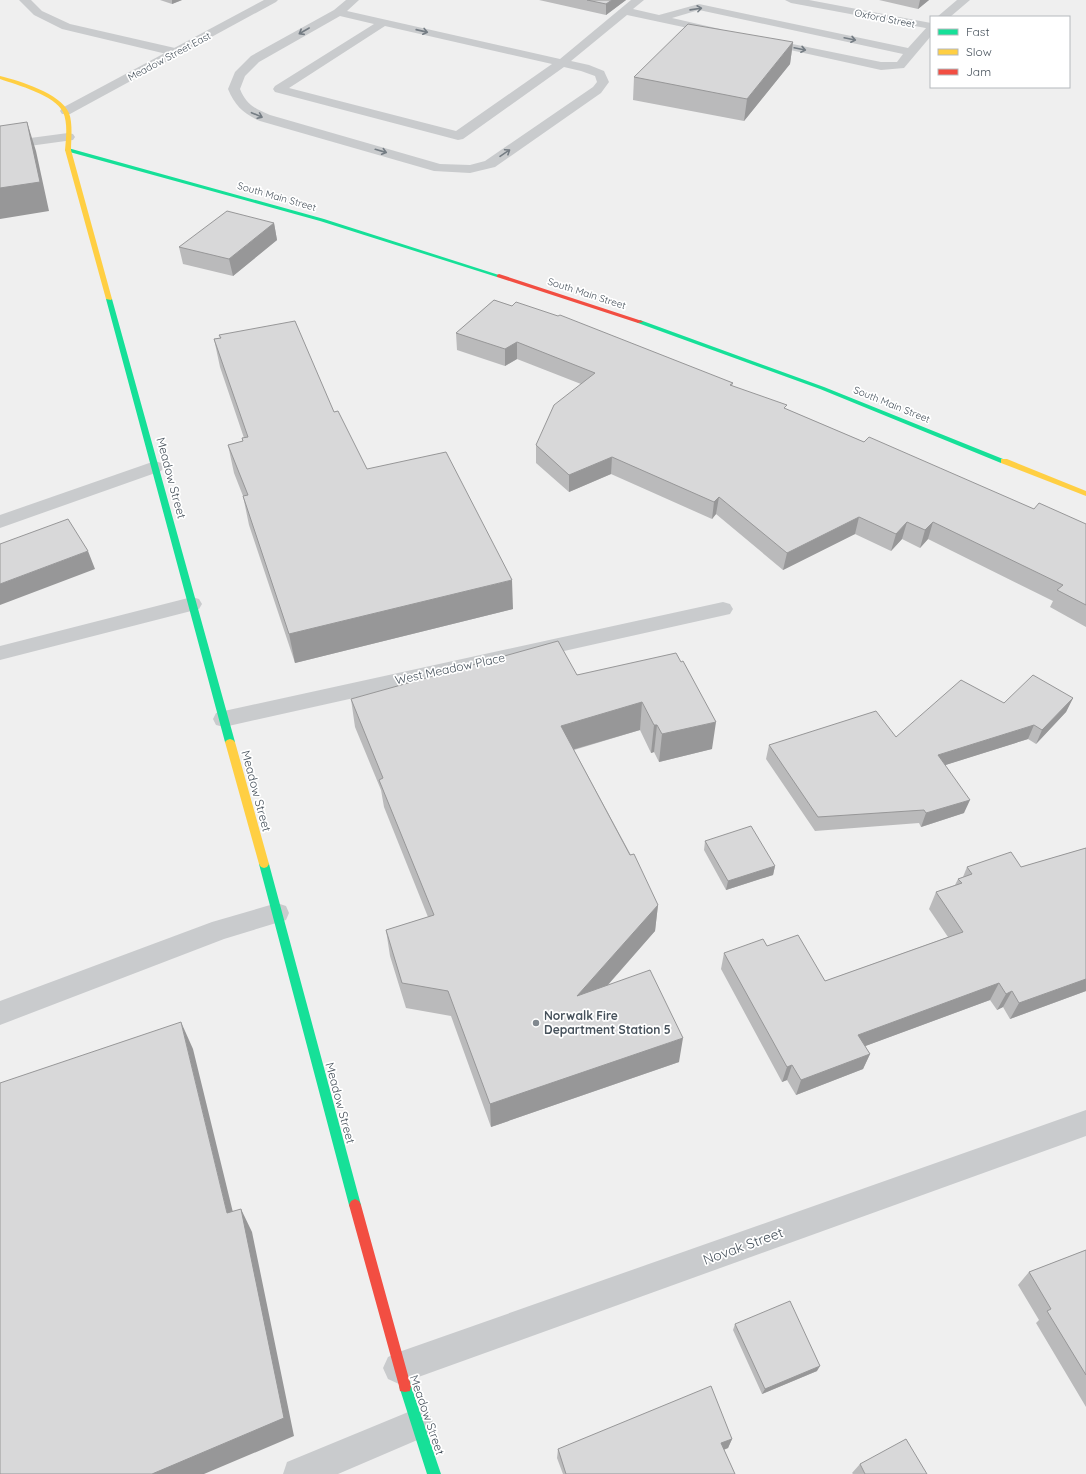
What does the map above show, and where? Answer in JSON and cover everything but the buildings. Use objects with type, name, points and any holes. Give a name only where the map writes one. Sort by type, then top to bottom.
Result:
[{"type":"main road","points":[[0,78],[21,85],[50,99],[60,104],[66,111]]},
{"type":"main road","name":"Meadow Street","points":[[66,111],[68,143],[155,467],[399,1368],[434,1474]]},
{"type":"main road","name":"South Main Street","points":[[68,143],[322,220],[616,313],[822,388],[1086,494]]},
{"type":"street","points":[[25,0],[38,13],[66,27],[175,52]]},
{"type":"street","name":"Meadow Street East","points":[[66,111],[272,0]]},
{"type":"street","points":[[338,12],[585,68],[600,74],[603,82],[597,90],[490,164],[470,169],[439,168],[265,118],[248,111],[239,101],[234,88],[239,75],[255,59],[338,12],[353,0]]},
{"type":"street","points":[[384,22],[279,89],[458,136],[562,63],[638,0]]},
{"type":"street","name":"Oxford Street","points":[[791,0],[930,28]]},
{"type":"street","points":[[944,16],[964,0]]},
{"type":"street","points":[[658,18],[699,8],[911,52]]},
{"type":"street","points":[[625,11],[727,33]]},
{"type":"street","points":[[750,38],[881,66],[900,64],[930,29]]},
{"type":"street","points":[[0,146],[68,143]]},
{"type":"street","points":[[0,522],[155,467]]},
{"type":"street","points":[[0,653],[192,604]]},
{"type":"street","name":"West Meadow Place","points":[[224,719],[723,609]]},
{"type":"street","points":[[0,1013],[221,930],[277,913]]},
{"type":"street","name":"Novak Street","points":[[399,1368],[1086,1123]]},
{"type":"street","points":[[299,1474],[418,1424]]},
{"type":"traffic: fast","points":[[68,150],[322,220],[499,276]]},
{"type":"traffic: fast","points":[[109,299],[230,742]]},
{"type":"traffic: fast","points":[[640,322],[822,388],[1004,461]]},
{"type":"traffic: fast","points":[[264,864],[355,1205]]},
{"type":"traffic: fast","points":[[405,1386],[434,1474]]},
{"type":"traffic: slow","points":[[0,77],[47,96],[56,101],[66,113],[68,126],[68,150],[109,299]]},
{"type":"traffic: slow","points":[[1004,461],[1086,494]]},
{"type":"traffic: slow","points":[[230,742],[264,864]]},
{"type":"traffic: jam","points":[[499,276],[640,322]]},
{"type":"traffic: jam","points":[[355,1205],[405,1386]]},
{"type":"place","name":"Norwalk Fire Department Station 5","points":[[536,1023]]}]
